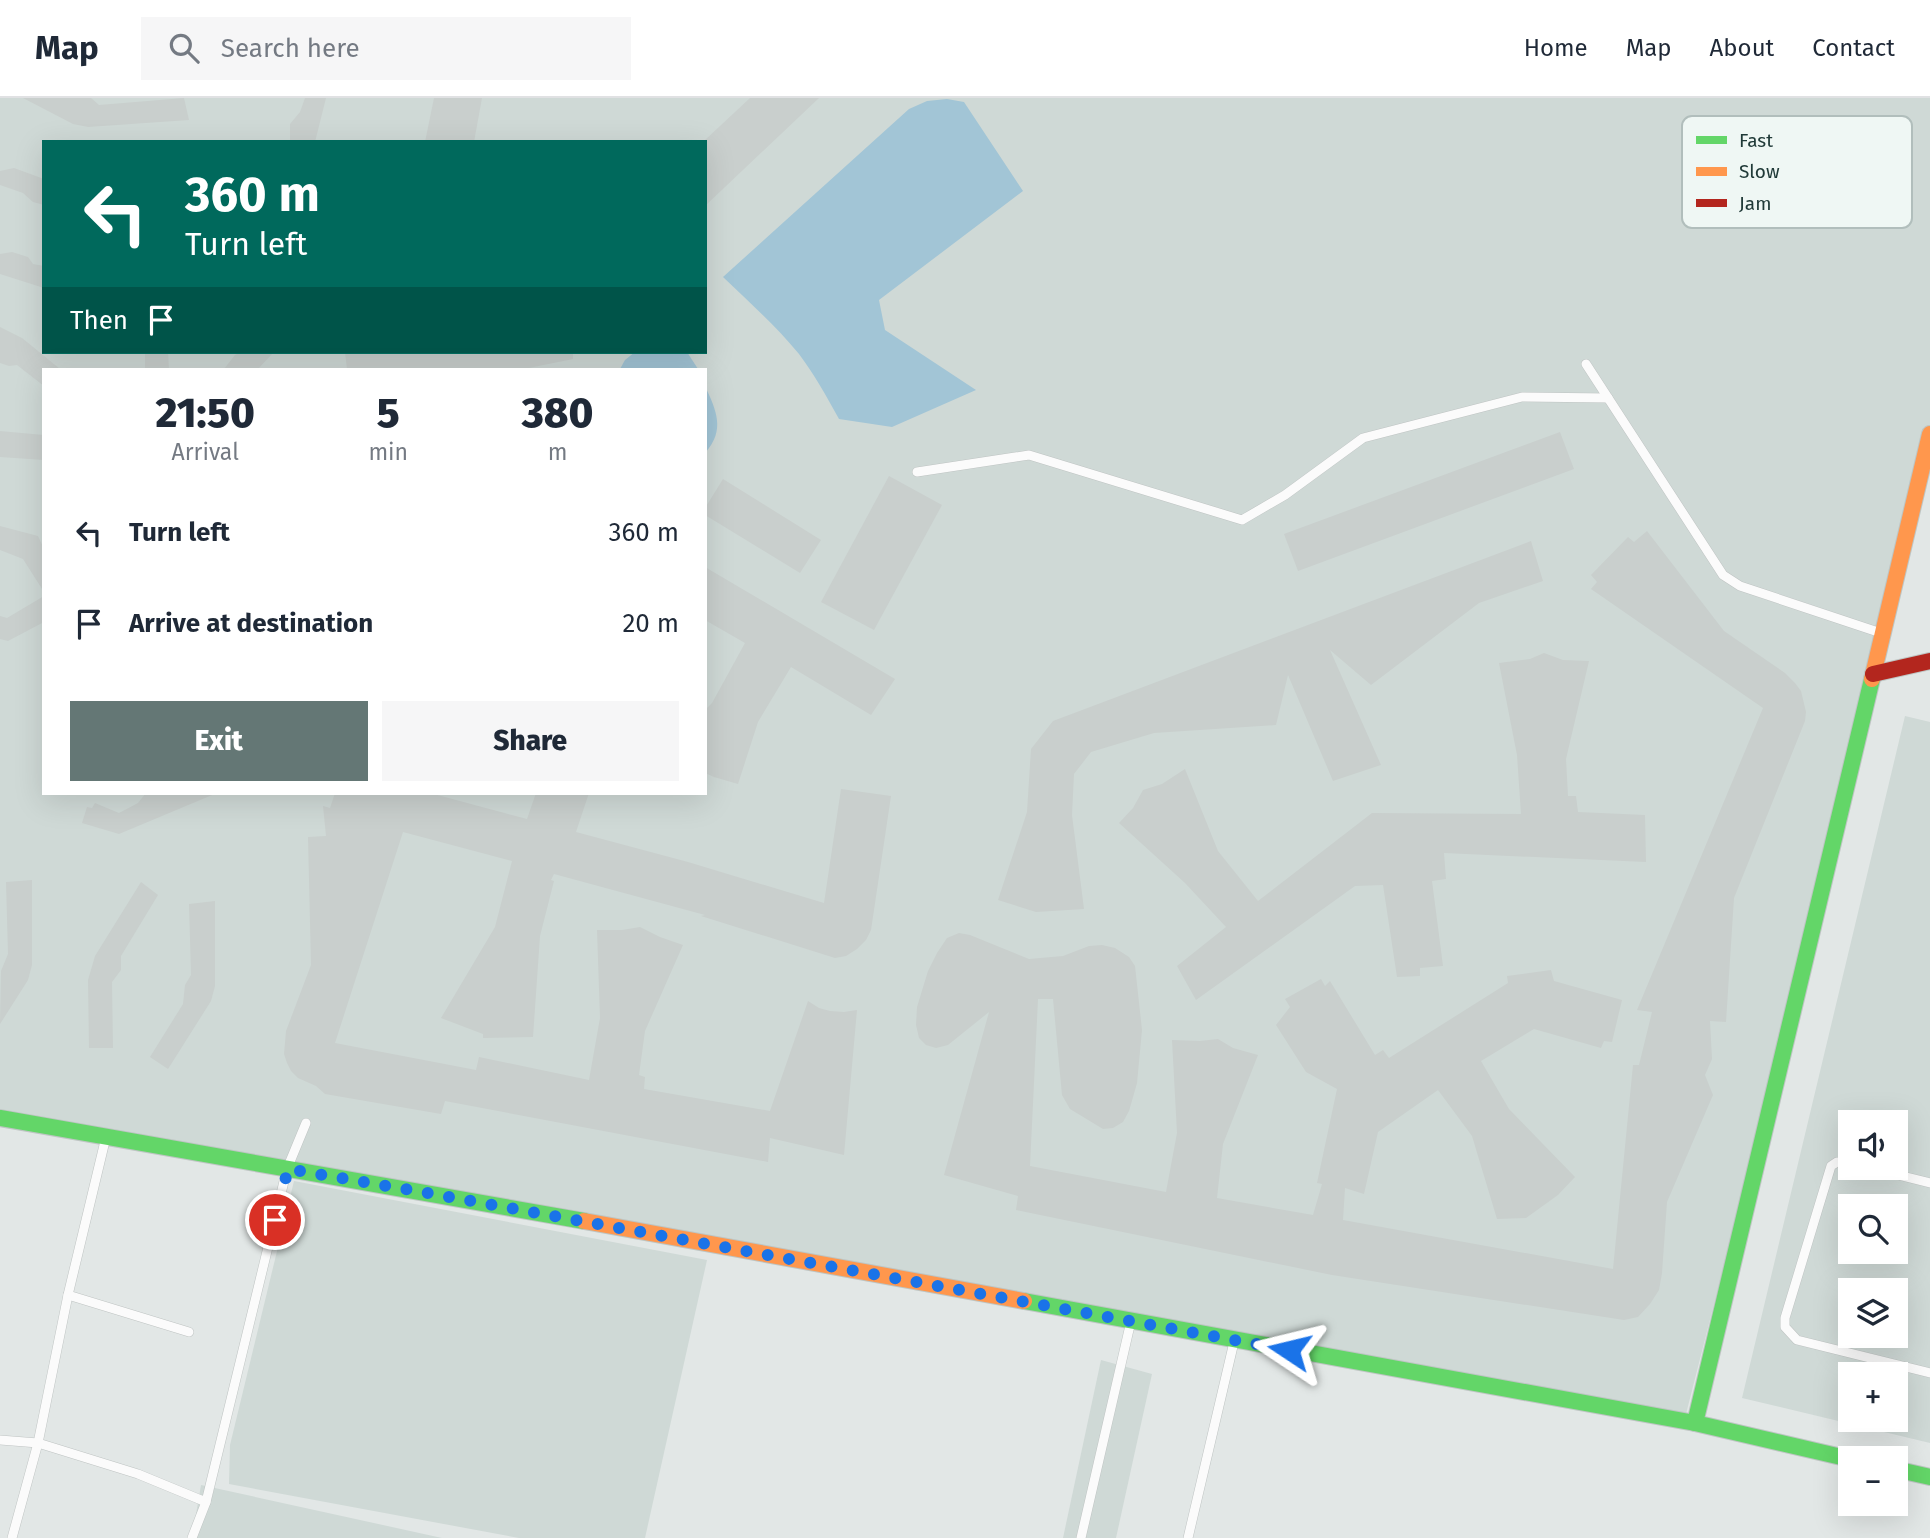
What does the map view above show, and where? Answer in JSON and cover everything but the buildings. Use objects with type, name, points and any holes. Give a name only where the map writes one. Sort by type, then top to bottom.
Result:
[{"type":"street","points":[[1695,1423],[1930,434]]},
{"type":"street","points":[[1873,674],[1930,661]]},
{"type":"street","points":[[0,1118],[1695,1423],[1838,1456]]},
{"type":"street","points":[[1908,1472],[1930,1477]]},
{"type":"lane","points":[[1586,364],[1723,575],[1740,586],[1883,634]]},
{"type":"lane","points":[[917,471],[1030,455],[1242,520],[1285,495],[1363,438],[1522,397],[1608,398]]},
{"type":"lane","points":[[192,1538],[206,1502],[288,1169],[306,1124]]},
{"type":"lane","points":[[12,1538],[38,1443],[68,1296],[106,1138]]},
{"type":"lane","points":[[1838,1161],[1831,1166],[1785,1318],[1785,1327],[1797,1340],[1930,1373]]},
{"type":"lane","points":[[1908,1178],[1930,1183]]},
{"type":"lane","points":[[68,1296],[189,1332]]},
{"type":"lane","points":[[1082,1538],[1130,1321]]},
{"type":"lane","points":[[1183,1538],[1235,1340]]},
{"type":"lane","points":[[0,1440],[38,1443],[138,1474],[206,1502]]},
{"type":"shaded area","points":[[0,98],[1930,98],[1930,455],[1686,1414],[0,1112]]},
{"type":"shaded area","points":[[1905,716],[1930,722],[1930,1443],[1884,1432],[1908,1432],[1908,1362],[1838,1362],[1838,1421],[1742,1398]]},
{"type":"shaded area","points":[[294,1181],[707,1260],[645,1538],[519,1538],[229,1484],[230,1445]]},
{"type":"shaded area","points":[[1101,1360],[1152,1374],[1116,1538],[1063,1538]]},
{"type":"shaded area","points":[[201,1485],[442,1538],[192,1538]]},
{"type":"water","points":[[947,99],[964,102],[1023,191],[879,300],[885,330],[976,390],[892,427],[839,419],[799,354],[723,277],[909,109],[927,101]]},
{"type":"water","points":[[632,354],[688,354],[697,368],[621,368]]},
{"type":"water","points":[[707,390],[717,420],[711,445],[707,450]]},
{"type":"traffic: fast","points":[[1838,1456],[1695,1423],[1872,679]]},
{"type":"traffic: fast","points":[[0,1118],[584,1221]]},
{"type":"traffic: fast","points":[[1024,1301],[1695,1423]]},
{"type":"traffic: fast","points":[[1908,1472],[1930,1477]]},
{"type":"traffic: slow","points":[[1872,679],[1930,434]]},
{"type":"traffic: slow","points":[[584,1221],[1024,1301]]},
{"type":"traffic: jam","points":[[1873,674],[1930,661]]},
{"type":"route","points":[[275,1220],[288,1169],[1289,1350]]}]
